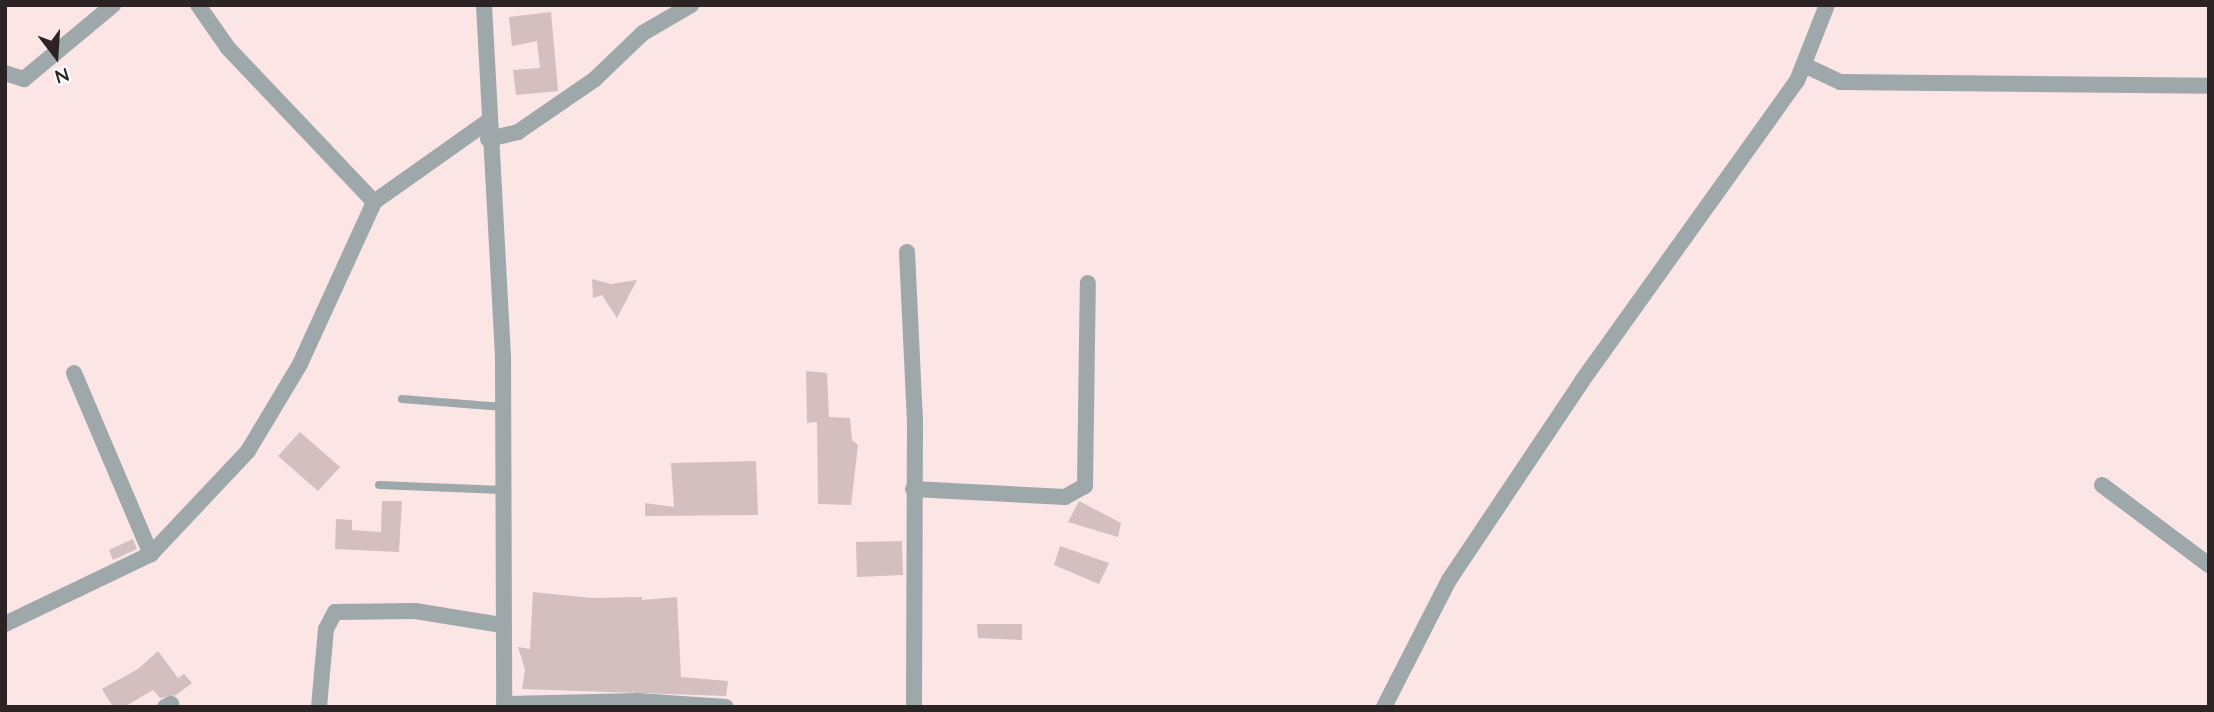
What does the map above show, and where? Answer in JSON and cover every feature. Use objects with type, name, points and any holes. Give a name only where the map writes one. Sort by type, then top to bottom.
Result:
[{"type":"street","points":[[5,73],[24,79],[113,5]]},
{"type":"street","points":[[198,5],[228,48],[374,202]]},
{"type":"street","points":[[484,5],[503,407],[500,625],[504,705],[638,701],[726,707]]},
{"type":"street","points":[[5,624],[151,554],[248,451],[300,364],[374,202],[488,130],[517,132],[595,79],[643,33],[691,5]]},
{"type":"street","points":[[1384,707],[1449,580],[1581,381],[1797,80],[1827,5]]},
{"type":"street","points":[[1804,65],[1840,82],[2209,86]]},
{"type":"street","points":[[907,252],[913,489],[914,707]]},
{"type":"street","points":[[913,489],[1065,497],[1085,486],[1088,283]]},
{"type":"street","points":[[74,373],[151,554]]},
{"type":"street","points":[[2102,485],[2209,565]]},
{"type":"street","points":[[319,707],[326,629],[335,612],[415,611],[500,625]]},
{"type":"lane","points":[[402,399],[503,407]]},
{"type":"lane","points":[[379,485],[502,490]]},
{"type":"building","points":[[551,12],[558,91],[516,95],[513,70],[540,68],[537,41],[512,46],[509,17]]},
{"type":"building","points":[[592,279],[611,284],[637,280],[617,318],[602,295],[593,298]]},
{"type":"building","points":[[806,371],[827,373],[829,417],[850,418],[852,440],[858,445],[851,505],[818,504],[817,422],[807,423]]},
{"type":"building","points":[[300,432],[340,467],[318,491],[278,456]]},
{"type":"building","points":[[756,461],[758,515],[645,516],[645,503],[674,507],[671,463]]},
{"type":"building","points":[[382,501],[402,501],[399,552],[335,549],[336,519],[352,520],[352,530],[381,532]]},
{"type":"building","points":[[1079,501],[1121,523],[1118,537],[1068,522]]},
{"type":"building","points":[[133,539],[137,549],[113,560],[109,550]]},
{"type":"building","points":[[902,541],[903,575],[857,577],[856,542]]},
{"type":"building","points":[[1060,546],[1109,563],[1099,584],[1054,565]]},
{"type":"building","points":[[533,592],[591,598],[642,597],[642,600],[677,597],[681,677],[728,681],[726,696],[522,689],[525,670],[518,647],[530,649]]},
{"type":"building","points":[[977,624],[1022,624],[1022,640],[978,638]]},
{"type":"building","points":[[158,651],[178,678],[184,674],[192,683],[176,695],[160,698],[153,690],[124,707],[113,707],[102,689],[138,669]]}]
